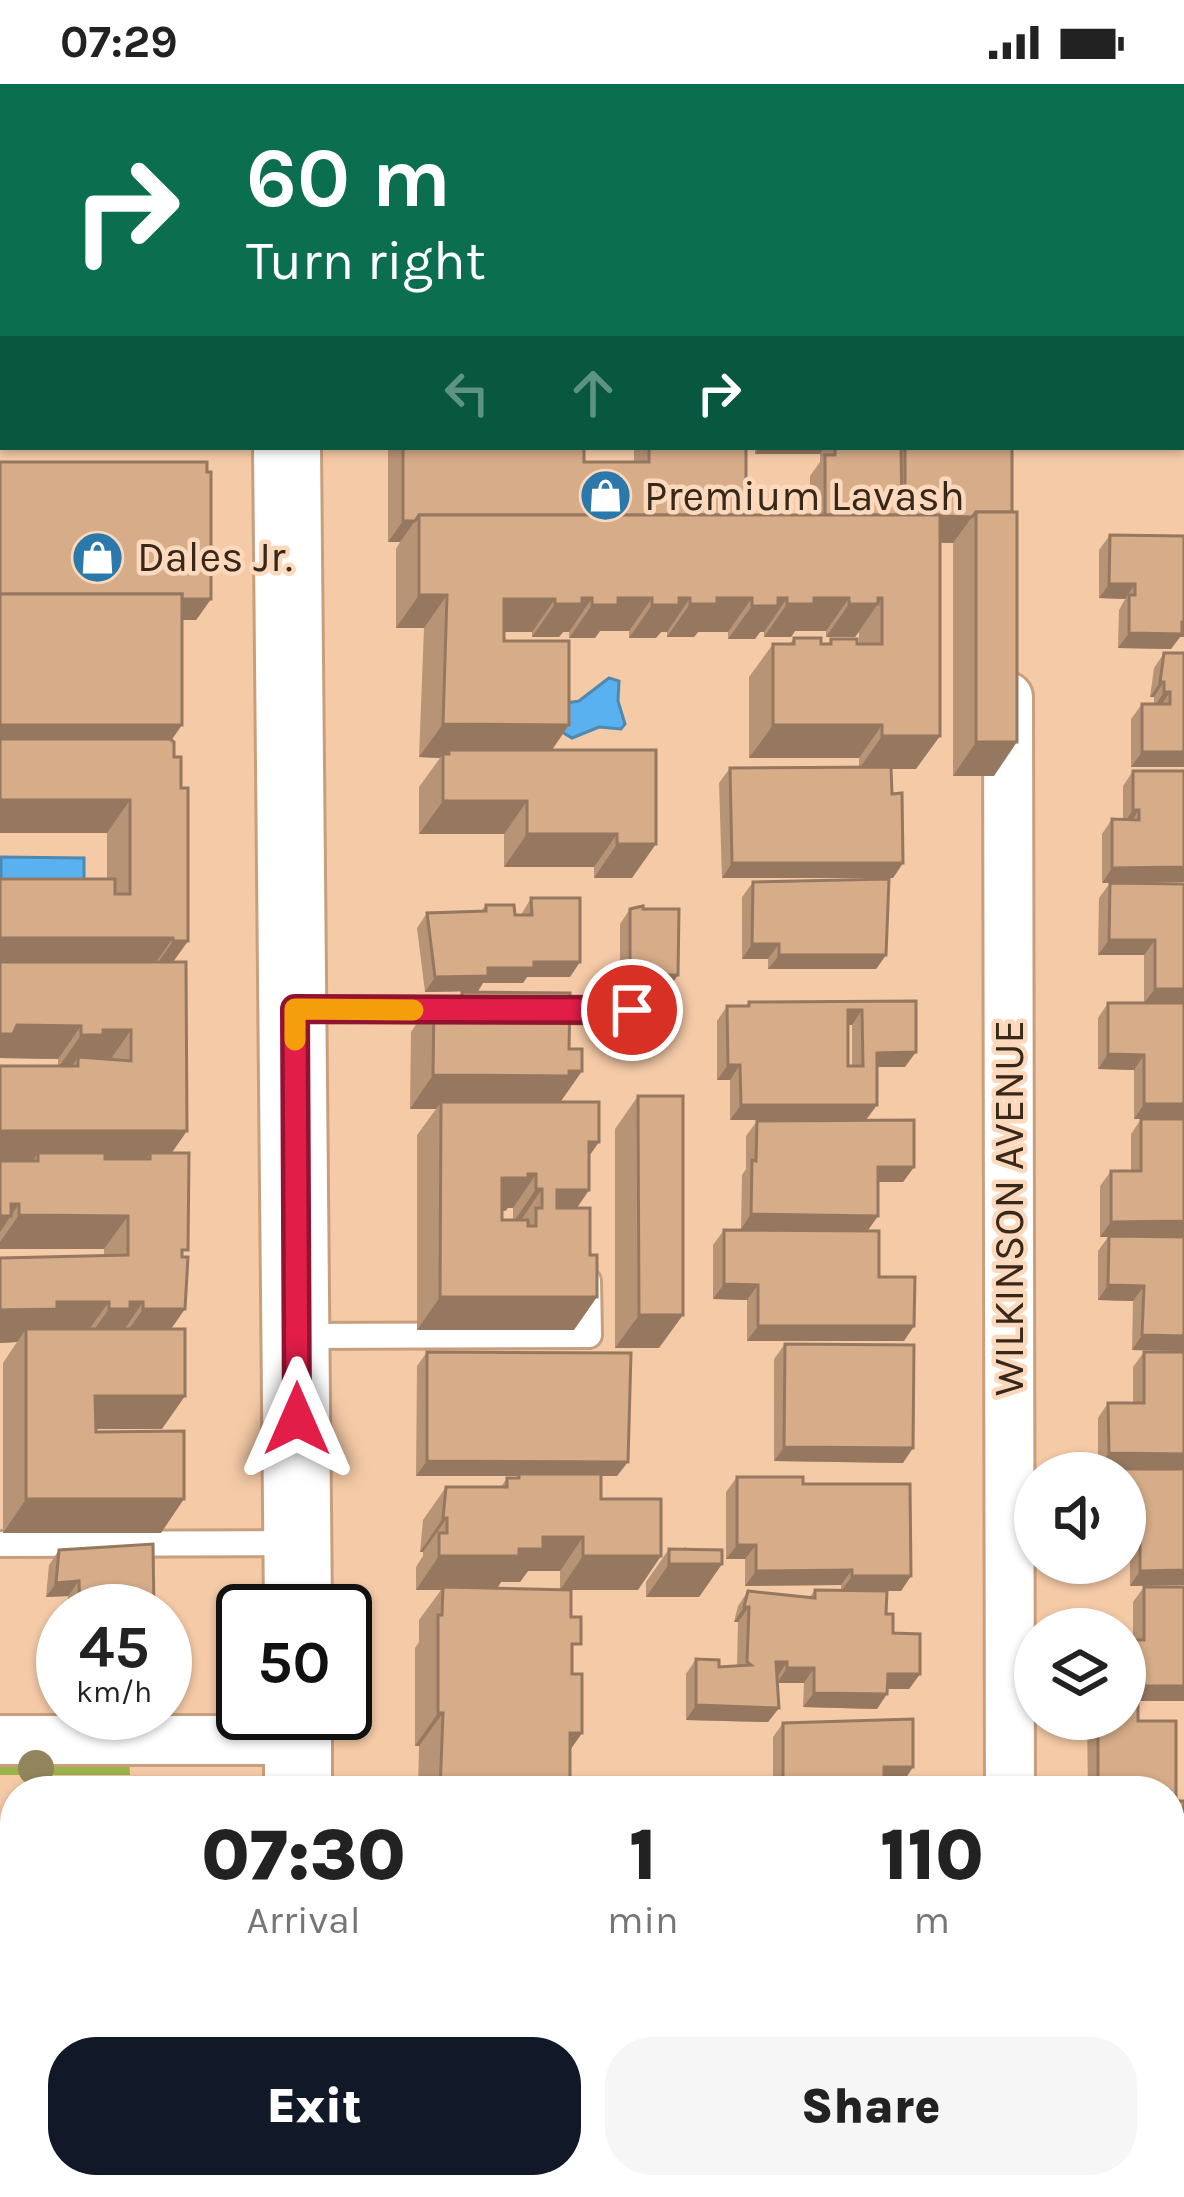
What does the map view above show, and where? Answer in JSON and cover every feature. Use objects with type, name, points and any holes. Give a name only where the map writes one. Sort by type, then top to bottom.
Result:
[{"type":"main road","points":[[286,450],[298,1584]]},
{"type":"street","name":"WILKINSON AVENUE","points":[[1008,697],[1010,1776]]},
{"type":"street","points":[[0,1740],[298,1748]]},
{"type":"lane","points":[[295,1009],[474,1010]]},
{"type":"lane","points":[[519,1010],[632,1010]]},
{"type":"lane","points":[[297,1336],[589,1335],[587,1267]]},
{"type":"lane","points":[[0,1544],[298,1543]]},
{"type":"green space","points":[[129,1759],[130,1775],[0,1775],[0,1762]]},
{"type":"water","points":[[609,678],[619,681],[618,701],[625,724],[621,729],[599,727],[572,738],[557,729],[566,703],[579,701]]},
{"type":"water","points":[[1,857],[84,858],[84,901],[1,901]]},
{"type":"building","points":[[403,450],[584,450],[584,462],[649,462],[649,450],[746,450],[746,515],[419,515],[415,521],[403,521]]},
{"type":"building","points":[[835,450],[901,450],[902,515],[825,515],[825,455],[835,455]]},
{"type":"building","points":[[905,450],[1012,450],[1012,512],[976,512],[972,517],[905,515]]},
{"type":"building","name":"Dales Jr.","points":[[0,462],[207,462],[207,472],[211,472],[211,599],[182,599],[182,594],[0,594]]},
{"type":"building","points":[[976,512],[1017,512],[1017,742],[976,742]]},
{"type":"building","points":[[419,515],[940,515],[940,736],[882,736],[882,725],[773,725],[773,644],[821,638],[821,644],[857,639],[857,644],[882,644],[882,598],[878,604],[814,598],[814,604],[787,604],[787,598],[778,598],[778,606],[752,606],[752,598],[690,604],[690,598],[679,598],[679,605],[652,605],[652,598],[618,598],[618,605],[592,605],[592,598],[582,598],[582,604],[504,599],[504,641],[569,641],[569,725],[443,724],[447,595],[419,595]]},
{"type":"building","points":[[1110,535],[1184,536],[1182,634],[1129,633],[1129,595],[1135,595],[1135,584],[1109,584]]},
{"type":"building","points":[[0,594],[182,594],[182,725],[0,725]]},
{"type":"building","points":[[1164,653],[1184,653],[1184,752],[1142,752],[1142,704],[1170,704],[1170,692],[1164,692],[1164,682],[1160,682]]},
{"type":"building","points":[[0,739],[174,742],[174,757],[181,757],[181,788],[188,788],[188,941],[0,938],[0,879],[115,879],[115,894],[130,894],[130,800],[0,800]]},
{"type":"building","points":[[449,750],[656,750],[656,844],[617,844],[617,834],[527,834],[527,801],[443,801],[443,754]]},
{"type":"building","points":[[891,767],[892,794],[902,793],[903,863],[732,863],[730,768]]},
{"type":"building","points":[[1133,771],[1184,771],[1184,867],[1112,868],[1112,819],[1139,820],[1139,810],[1133,810]]},
{"type":"building","points":[[889,879],[886,955],[779,955],[779,944],[752,944],[753,882]]},
{"type":"building","points":[[1110,883],[1184,884],[1184,989],[1155,989],[1155,940],[1109,940]]},
{"type":"building","points":[[531,898],[580,898],[580,962],[534,962],[534,968],[488,968],[488,976],[435,977],[427,913],[514,905],[515,915],[532,915]]},
{"type":"building","points":[[630,909],[679,909],[678,975],[630,975]]},
{"type":"building","points":[[0,962],[186,962],[187,1131],[0,1131],[0,1066],[78,1066],[78,1057],[131,1061],[131,1030],[81,1035],[81,1026],[17,1025],[13,1034],[0,1034]]},
{"type":"building","points":[[462,992],[570,993],[569,1049],[582,1049],[582,1071],[569,1071],[569,1076],[433,1075],[434,999],[462,999]]},
{"type":"building","points":[[916,1001],[916,1052],[877,1053],[877,1105],[741,1105],[740,1065],[728,1065],[727,1006],[749,1006],[749,1002]],"holes":[[[848,1010],[862,1010],[863,1066],[848,1066]]]},
{"type":"building","points":[[1108,1003],[1184,1003],[1184,1104],[1144,1104],[1144,1055],[1108,1054]]},
{"type":"building","points":[[638,1096],[683,1096],[683,1315],[639,1315]]},
{"type":"building","points":[[441,1102],[599,1102],[599,1142],[589,1142],[589,1190],[557,1190],[557,1208],[590,1208],[590,1255],[597,1255],[597,1297],[440,1297]],"holes":[[[536,1174],[536,1189],[542,1189],[536,1226],[528,1226],[528,1220],[502,1220],[502,1178]]]},
{"type":"building","points":[[1141,1119],[1184,1119],[1184,1221],[1111,1222],[1111,1171],[1141,1171]]},
{"type":"building","points":[[914,1120],[914,1167],[878,1167],[878,1216],[751,1214],[757,1121]]},
{"type":"building","points":[[38,1153],[150,1159],[150,1153],[189,1153],[188,1250],[182,1250],[182,1257],[188,1257],[185,1309],[143,1309],[143,1302],[130,1302],[130,1309],[109,1309],[109,1302],[57,1302],[57,1309],[0,1310],[0,1258],[128,1255],[128,1216],[19,1215],[19,1204],[11,1204],[11,1216],[0,1216],[0,1161],[38,1161]]},
{"type":"building","points":[[724,1230],[879,1231],[879,1277],[915,1277],[914,1326],[758,1326],[758,1285],[724,1284]]},
{"type":"building","points":[[1109,1236],[1184,1237],[1184,1336],[1142,1335],[1144,1286],[1108,1285]]},
{"type":"building","points":[[26,1329],[185,1329],[185,1396],[95,1396],[96,1432],[184,1431],[184,1499],[26,1499]]},
{"type":"building","points":[[785,1344],[914,1345],[913,1448],[784,1447]]},
{"type":"building","points":[[427,1352],[631,1353],[628,1462],[427,1461]]},
{"type":"building","points":[[1144,1352],[1184,1352],[1184,1454],[1109,1452],[1108,1403],[1144,1403]]},
{"type":"building","points":[[1146,1469],[1184,1469],[1184,1570],[1146,1571]]},
{"type":"building","points":[[519,1474],[601,1474],[601,1499],[661,1499],[661,1556],[583,1556],[583,1537],[543,1537],[543,1549],[519,1549],[519,1556],[439,1556],[439,1533],[447,1533],[447,1518],[443,1518],[446,1487],[507,1487],[507,1478],[519,1478]]},
{"type":"building","points":[[737,1477],[803,1477],[803,1484],[910,1484],[911,1576],[852,1576],[852,1570],[756,1571],[756,1545],[737,1545]]},
{"type":"building","points":[[153,1544],[154,1584],[56,1583],[59,1550]]},
{"type":"building","points":[[669,1549],[722,1550],[722,1564],[669,1564]]},
{"type":"building","points":[[443,1587],[571,1590],[571,1617],[581,1617],[581,1644],[572,1644],[572,1674],[582,1674],[582,1733],[570,1733],[570,1776],[441,1776],[438,1615],[442,1615]]},
{"type":"building","points":[[1144,1587],[1184,1587],[1184,1686],[1146,1686]]},
{"type":"building","points":[[815,1590],[887,1591],[886,1614],[893,1614],[893,1633],[920,1634],[920,1674],[888,1674],[887,1694],[814,1693],[814,1668],[787,1668],[787,1662],[776,1662],[779,1708],[696,1705],[696,1659],[719,1660],[719,1667],[751,1665],[747,1662],[749,1607],[744,1607],[748,1591],[815,1598]]},
{"type":"building","points":[[913,1719],[913,1767],[884,1767],[884,1776],[783,1776],[783,1723]]},
{"type":"building","points":[[1146,1721],[1176,1721],[1176,1776],[1098,1776],[1098,1740],[1146,1740]]},
{"type":"slow traffic","points":[[295,1040],[295,1009],[413,1010]]},
{"type":"place","name":"Premium Lavash","points":[[605,496]]},
{"type":"place","name":"Dales Jr.","points":[[98,557]]},
{"type":"route","points":[[297,1419],[295,1009],[632,1010]]}]
